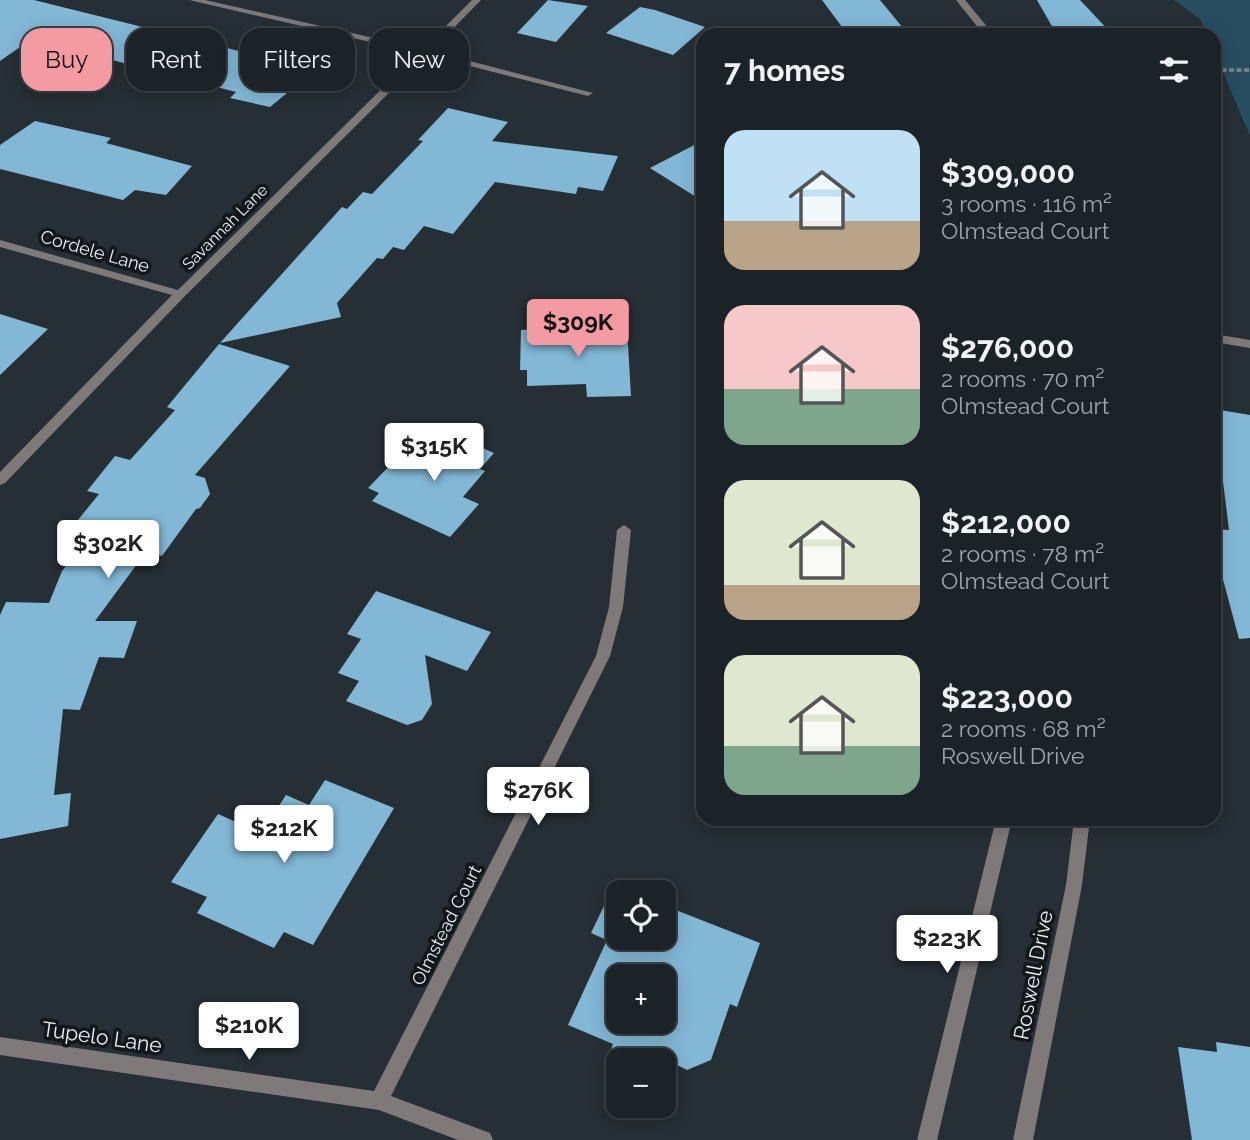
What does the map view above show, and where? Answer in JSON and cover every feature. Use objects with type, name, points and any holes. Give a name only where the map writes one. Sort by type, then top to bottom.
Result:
[{"type":"street","points":[[193,0],[369,39]]},
{"type":"street","name":"Savannah Lane","points":[[449,28],[477,0]]},
{"type":"street","points":[[960,0],[983,28]]},
{"type":"street","points":[[469,63],[589,93]]},
{"type":"street","name":"Savannah Lane","points":[[0,480],[180,294],[386,91]]},
{"type":"street","name":"Cordele Lane","points":[[0,243],[180,294]]},
{"type":"street","points":[[1221,339],[1250,344]]},
{"type":"street","name":"Olmstead Court","points":[[379,1101],[603,656],[616,607],[624,530]]},
{"type":"street","points":[[927,1140],[1002,826]]},
{"type":"street","name":"Roswell Drive","points":[[1023,1140],[1074,885],[1081,826]]},
{"type":"street","name":"Tupelo Lane","points":[[0,1046],[379,1101],[483,1140]]},
{"type":"path","points":[[1221,70],[1250,70]]},
{"type":"shaded area","points":[[1174,0],[1250,0],[1250,136],[1221,67],[1221,28],[1204,28],[1200,19]]},
{"type":"building","points":[[0,0],[34,0],[146,28],[126,28],[126,64],[112,60],[112,28],[21,28],[21,47],[0,61]]},
{"type":"building","points":[[548,0],[588,6],[556,42],[517,33]]},
{"type":"building","points":[[822,0],[880,0],[903,28],[843,28]]},
{"type":"building","points":[[1037,0],[1080,0],[1106,28],[1053,28]]},
{"type":"building","points":[[640,7],[705,27],[696,28],[696,35],[673,55],[606,33]]},
{"type":"building","points":[[226,48],[240,51],[240,91],[289,91],[270,107],[230,98],[236,92],[226,89]]},
{"type":"building","points":[[448,108],[508,122],[492,141],[618,156],[603,191],[578,187],[576,194],[495,182],[453,234],[424,226],[404,250],[393,247],[383,259],[377,258],[337,303],[341,317],[220,343],[342,207],[347,209],[363,192],[372,194],[423,141],[418,140]]},
{"type":"building","points":[[35,121],[111,138],[106,143],[192,166],[166,195],[135,190],[123,200],[0,169],[0,145]]},
{"type":"building","points":[[696,144],[696,197],[650,168]]},
{"type":"building","points":[[0,314],[48,329],[0,375]]},
{"type":"building","points":[[582,326],[582,329],[627,328],[631,396],[587,397],[586,384],[527,386],[527,370],[520,370],[521,330]]},
{"type":"building","points":[[219,344],[290,366],[195,475],[205,478],[210,494],[200,508],[196,509],[162,556],[146,552],[95,621],[137,621],[124,658],[99,657],[80,710],[63,709],[54,795],[71,793],[68,826],[0,839],[0,615],[6,602],[49,603],[62,571],[81,547],[61,541],[99,494],[87,491],[115,456],[130,460],[175,410],[167,407]]},
{"type":"building","points":[[1221,410],[1250,415],[1250,638],[1239,639],[1221,572],[1221,529],[1229,530],[1221,465]]},
{"type":"building","points":[[440,430],[494,453],[480,469],[485,471],[463,497],[479,504],[450,537],[372,501],[379,493],[368,488],[399,456],[405,459],[422,441],[428,443]]},
{"type":"building","points":[[376,591],[491,632],[467,671],[425,655],[432,704],[422,720],[407,725],[346,701],[359,681],[338,673],[361,639],[347,634]]},
{"type":"building","points":[[325,780],[394,808],[313,945],[284,932],[274,948],[197,913],[207,897],[171,882],[218,814],[261,833],[286,795],[309,805]]},
{"type":"building","points":[[606,902],[606,940],[591,933]]},
{"type":"building","points":[[676,910],[760,943],[737,1007],[730,1004],[711,1060],[687,1070],[676,1064],[676,1048],[612,1048],[613,1044],[568,1025],[606,942],[606,950],[676,950]]},
{"type":"building","points":[[1216,1042],[1250,1047],[1250,1140],[1192,1140],[1178,1047],[1217,1052]]}]
